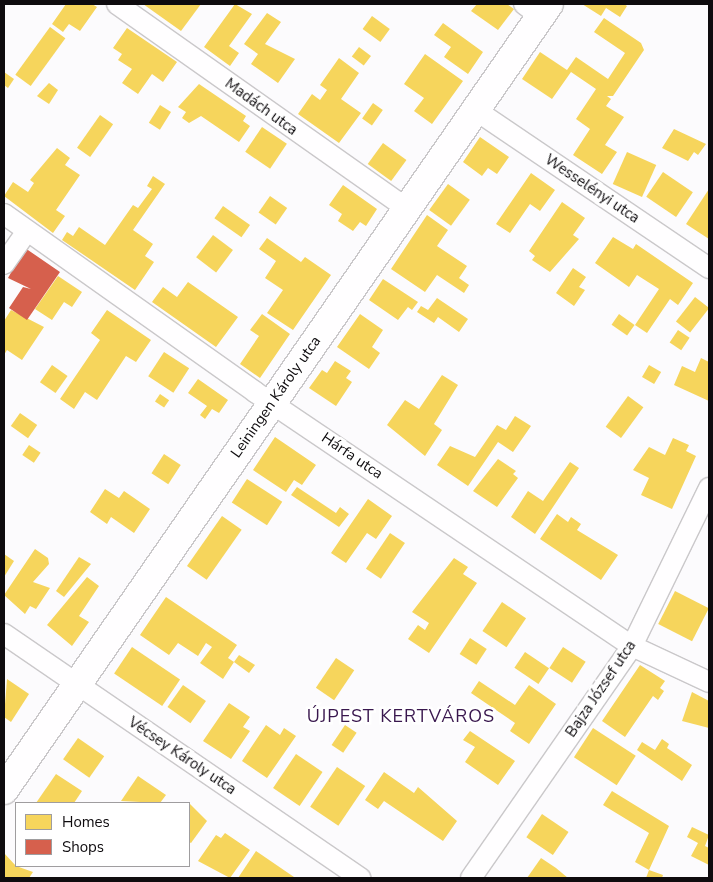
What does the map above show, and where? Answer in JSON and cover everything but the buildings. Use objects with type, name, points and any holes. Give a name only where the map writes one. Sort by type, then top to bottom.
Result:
[{"type":"street","name":"Madách utca","points":[[117,4],[406,208]]},
{"type":"street","name":"Leiningen Károly utca","points":[[4,790],[76,683],[474,110],[538,8]]},
{"type":"street","name":"Wesselényi utca","points":[[474,110],[709,268]]},
{"type":"street","name":"Hárfa utca","points":[[4,214],[273,402],[632,646],[709,682]]},
{"type":"street","points":[[4,264],[27,230]]},
{"type":"street","name":"Bajza József utca","points":[[471,878],[632,646],[709,488]]},
{"type":"street","name":"Vécsey Károly utca","points":[[4,634],[360,878]]},
{"type":"district","name":"ÚJPEST KERTVÁROS","points":[[401,716]]}]
